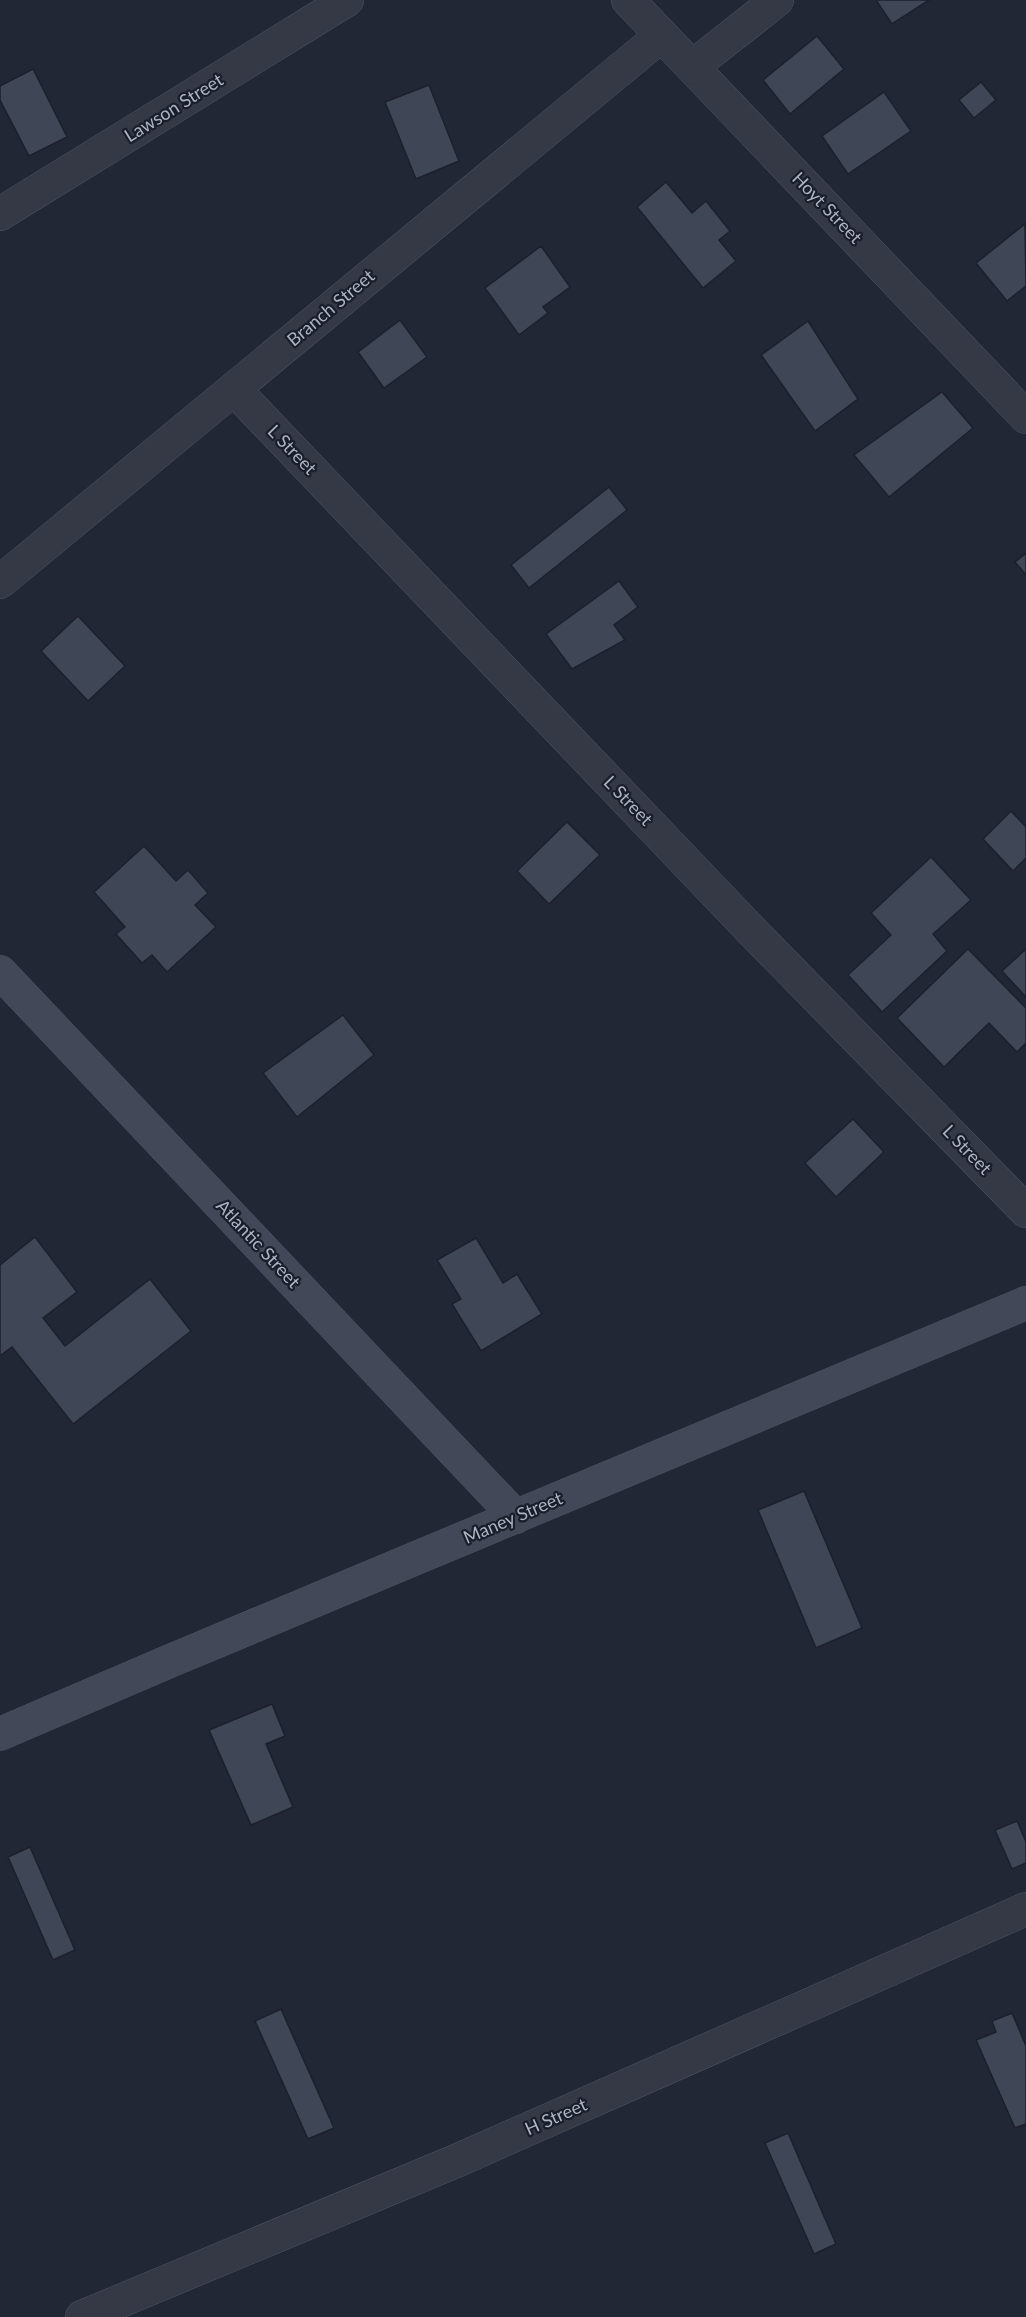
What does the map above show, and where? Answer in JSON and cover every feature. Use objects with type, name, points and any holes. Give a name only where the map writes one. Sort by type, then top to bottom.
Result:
[{"type":"street","name":"Lawson Street","points":[[0,214],[347,0]]},
{"type":"street","name":"Hoyt Street","points":[[628,0],[1026,417]]},
{"type":"street","points":[[692,67],[777,0]]},
{"type":"street","name":"Branch Street","points":[[0,582],[662,35]]},
{"type":"street","name":"L Street","points":[[234,388],[748,927],[1026,1211]]},
{"type":"street","name":"Atlantic Street","points":[[0,972],[516,1517]]},
{"type":"street","name":"Maney Street","points":[[0,1734],[1026,1304]]},
{"type":"street","name":"H Street","points":[[82,2317],[456,2161],[1026,1909]]},
{"type":"building","points":[[876,0],[929,0],[892,24]]},
{"type":"building","points":[[817,36],[844,69],[790,114],[763,80]]},
{"type":"building","points":[[33,69],[67,137],[29,156],[0,100],[0,86]]},
{"type":"building","points":[[981,82],[996,100],[974,118],[959,100]]},
{"type":"building","points":[[429,85],[459,161],[416,179],[385,102]]},
{"type":"building","points":[[884,92],[911,131],[848,174],[822,136]]},
{"type":"building","points":[[666,182],[692,213],[706,201],[730,231],[719,240],[736,261],[703,288],[637,207]]},
{"type":"building","points":[[1025,224],[1026,286],[1007,301],[976,263]]},
{"type":"building","points":[[541,246],[570,287],[543,307],[548,313],[519,335],[485,288]]},
{"type":"building","points":[[400,320],[427,357],[384,388],[358,352]]},
{"type":"building","points":[[808,321],[858,399],[815,431],[761,355]]},
{"type":"building","points":[[942,392],[973,428],[889,497],[854,455]]},
{"type":"building","points":[[609,487],[627,510],[529,588],[511,565]]},
{"type":"building","points":[[1026,553],[1026,575],[1015,562]]},
{"type":"building","points":[[619,581],[638,607],[614,625],[625,640],[572,669],[546,634]]},
{"type":"building","points":[[78,616],[125,666],[88,701],[41,651]]},
{"type":"building","points":[[1011,811],[1026,827],[1026,858],[1013,871],[983,839]]},
{"type":"building","points":[[567,822],[600,855],[549,904],[517,871]]},
{"type":"building","points":[[144,846],[176,881],[188,870],[208,893],[195,905],[216,927],[167,972],[152,955],[142,963],[116,934],[125,927],[94,892]]},
{"type":"building","points":[[931,857],[971,900],[933,934],[947,951],[882,1012],[848,975],[891,935],[871,913]]},
{"type":"building","points":[[968,949],[1026,1008],[1026,1043],[1017,1052],[989,1023],[944,1067],[897,1018]]},
{"type":"building","points":[[1026,949],[1026,997],[1002,971]]},
{"type":"building","points":[[343,1015],[374,1055],[297,1117],[263,1073]]},
{"type":"building","points":[[853,1119],[884,1152],[836,1197],[805,1163]]},
{"type":"building","points":[[35,1237],[77,1292],[43,1318],[65,1346],[150,1279],[191,1331],[73,1424],[12,1347],[0,1356],[0,1265]]},
{"type":"building","points":[[476,1238],[503,1283],[517,1274],[542,1314],[481,1351],[452,1304],[461,1299],[437,1260]]},
{"type":"building","points":[[804,1491],[862,1628],[816,1648],[758,1510]]},
{"type":"building","points":[[272,1704],[285,1736],[266,1744],[293,1807],[251,1825],[209,1730]]},
{"type":"building","points":[[1017,1821],[1026,1842],[1026,1863],[1012,1869],[995,1830]]},
{"type":"building","points":[[30,1847],[75,1950],[53,1960],[8,1857]]},
{"type":"building","points":[[281,2009],[334,2128],[308,2139],[255,2021]]},
{"type":"building","points":[[1012,2013],[1026,2046],[1026,2124],[1015,2128],[976,2040],[996,2032],[992,2021]]},
{"type":"building","points":[[788,2133],[836,2244],[814,2254],[765,2143]]}]
